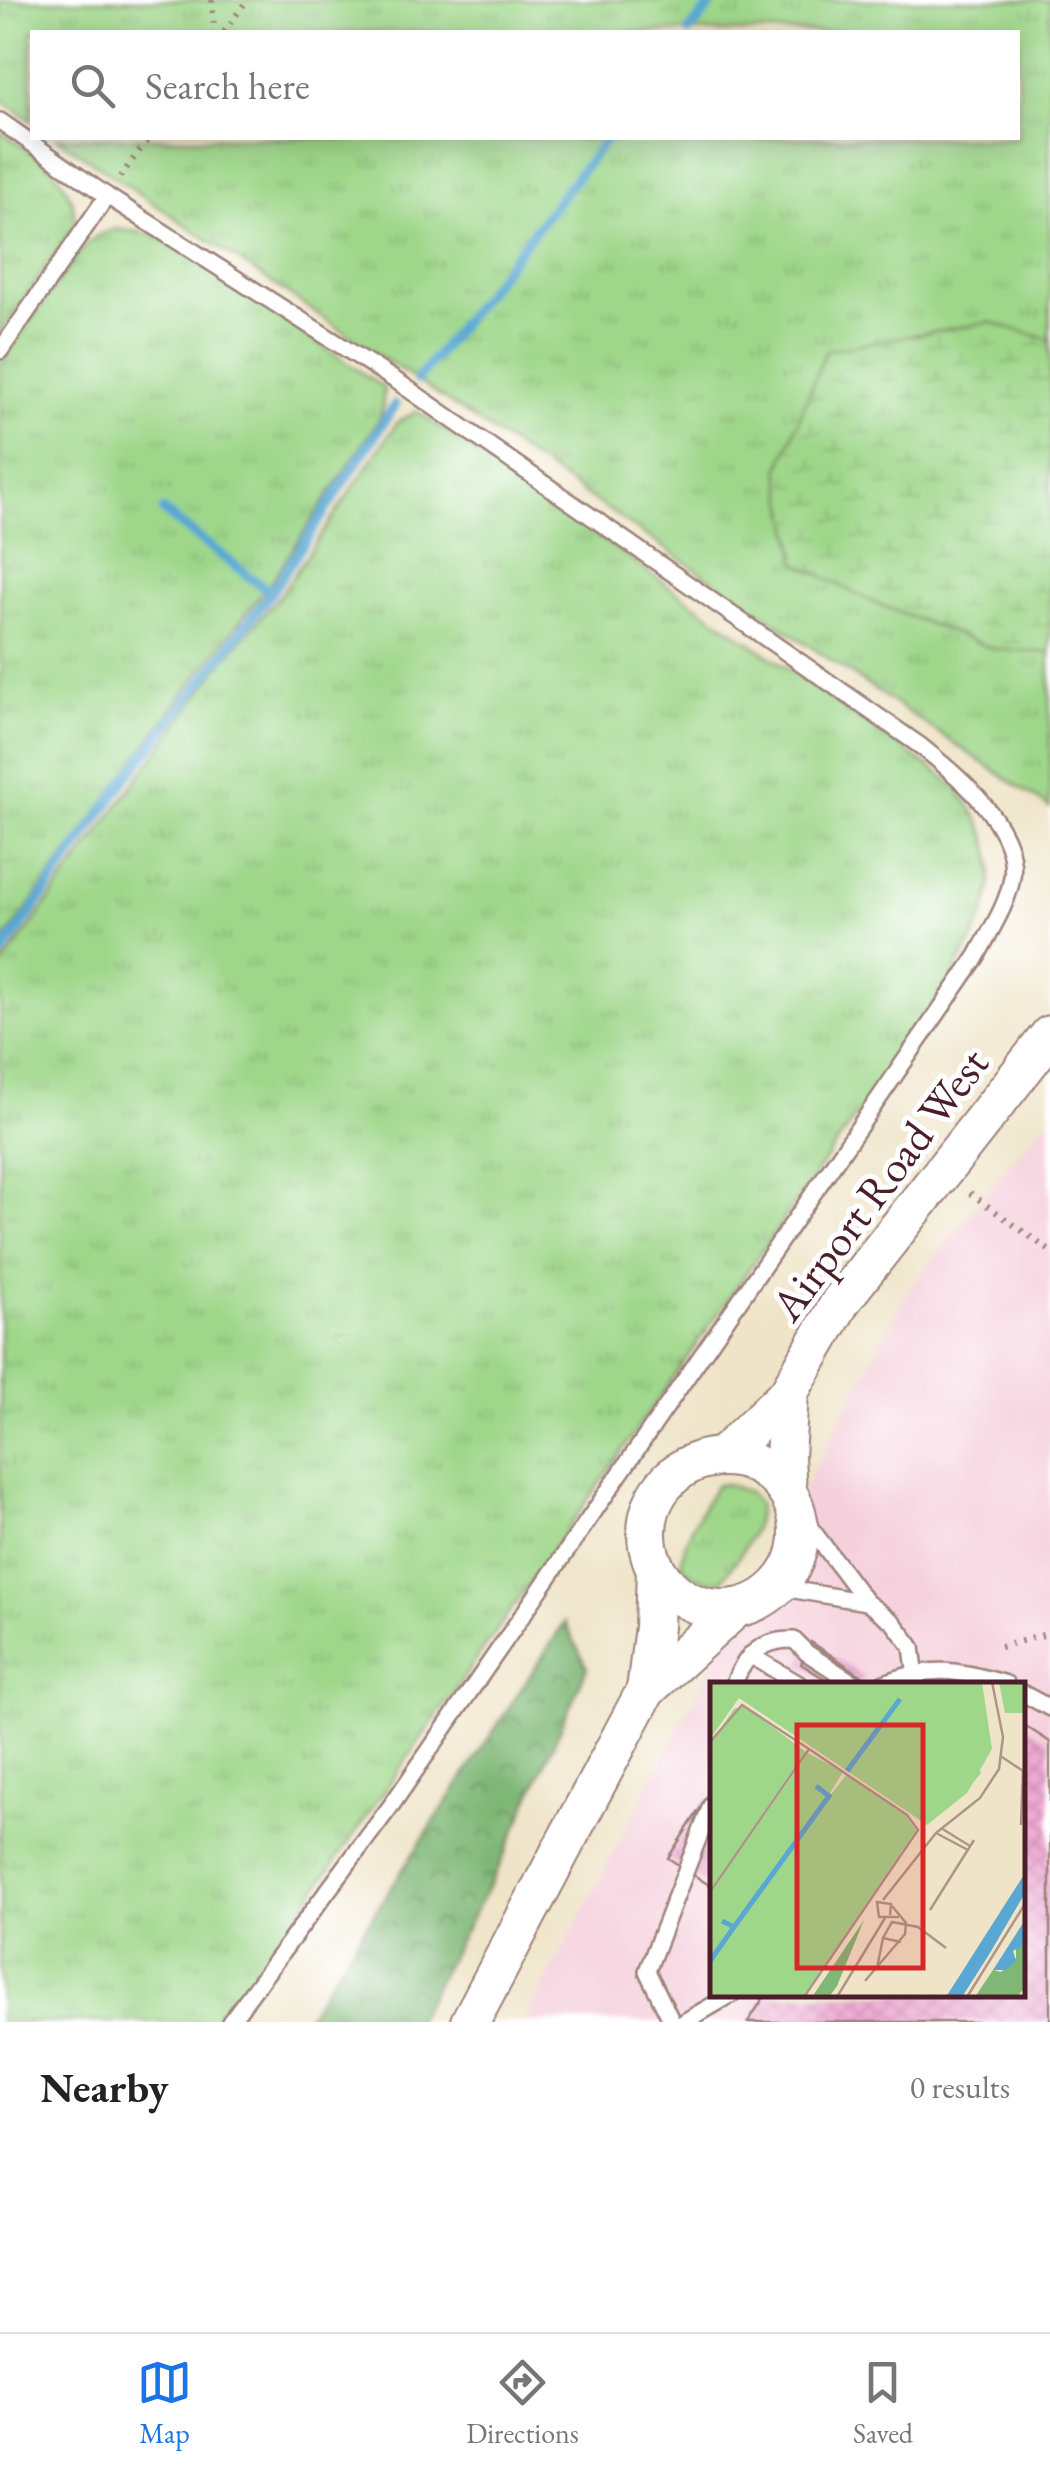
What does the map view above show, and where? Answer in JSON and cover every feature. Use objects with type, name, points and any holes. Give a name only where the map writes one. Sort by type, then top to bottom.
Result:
[{"type":"street","name":"Airport Road West","points":[[722,1457],[789,1392],[841,1300],[1050,1035]]},
{"type":"street","name":"Airport Road West","points":[[789,1392],[785,1457],[791,1499]]},
{"type":"street","points":[[722,1457],[748,1461],[770,1473],[791,1499],[799,1528],[790,1569],[777,1586],[758,1600],[736,1608],[712,1608],[690,1602],[670,1588],[656,1570],[647,1545],[648,1519],[657,1494],[674,1474],[697,1462],[722,1457]]},
{"type":"street","points":[[646,1690],[656,1570]]},
{"type":"street","points":[[470,2022],[646,1690],[736,1608]]},
{"type":"lane","points":[[0,121],[107,196],[426,401],[934,757],[960,778],[992,816],[1006,840],[1013,874],[1006,900],[977,956],[394,1803],[230,2022]]},
{"type":"lane","points":[[0,351],[107,196]]},
{"type":"lane","points":[[791,1499],[866,1602],[893,1622],[912,1647],[917,1678],[950,1671],[997,1682]]},
{"type":"lane","points":[[777,1586],[866,1602]]},
{"type":"lane","points":[[735,1682],[750,1655],[776,1640],[794,1640],[852,1682]]},
{"type":"lane","points":[[750,1655],[795,1682]]},
{"type":"lane","points":[[1025,1694],[1050,1708]]},
{"type":"lane","points":[[672,2022],[647,1971],[710,1808]]},
{"type":"lane","points":[[684,2022],[727,1997]]},
{"type":"path","points":[[212,0],[214,30]]},
{"type":"path","points":[[225,30],[247,0]]},
{"type":"path","points":[[118,180],[148,140]]},
{"type":"path","points":[[942,1171],[1050,1251]]},
{"type":"path","points":[[1000,1647],[1050,1633]]},
{"type":"shaded area","points":[[1050,1116],[1050,2022],[525,2022],[909,1288]]},
{"type":"green space","points":[[0,0],[1050,0],[1050,808],[60,140],[1020,140],[1020,30],[30,30],[30,120],[0,99]]},
{"type":"green space","points":[[0,131],[60,178],[73,205],[76,223],[0,334]]},
{"type":"green space","points":[[116,229],[151,234],[196,259],[384,388],[382,415],[271,582],[193,681],[0,946],[0,364],[84,246],[98,235]]},
{"type":"green space","points":[[990,322],[1050,340],[1050,653],[994,649],[870,601],[797,563],[779,470],[826,350]]},
{"type":"green space","points":[[417,411],[948,780],[973,811],[987,840],[992,868],[989,896],[966,951],[930,1010],[223,2022],[0,2022],[0,968],[222,663],[281,594],[397,423]]},
{"type":"green space","points":[[716,1485],[749,1492],[759,1505],[758,1515],[746,1546],[727,1574],[720,1582],[709,1581],[681,1564],[699,1513]]},
{"type":"green space","points":[[565,1622],[587,1668],[499,1867],[415,2022],[303,2022]]},
{"type":"building","points":[[811,1642],[864,1677],[860,1682],[830,1682],[801,1664]]},
{"type":"building","points":[[1025,1726],[1050,1742],[1050,2022],[748,2022],[764,1997],[1025,1997]]},
{"type":"building","points":[[710,1793],[710,1886],[668,1858]]},
{"type":"waterway","points":[[691,30],[715,0]]},
{"type":"waterway","points":[[417,380],[605,140]]},
{"type":"waterway","points":[[271,593],[395,405]]},
{"type":"waterway","points":[[0,956],[126,779],[271,593],[163,511]]}]
